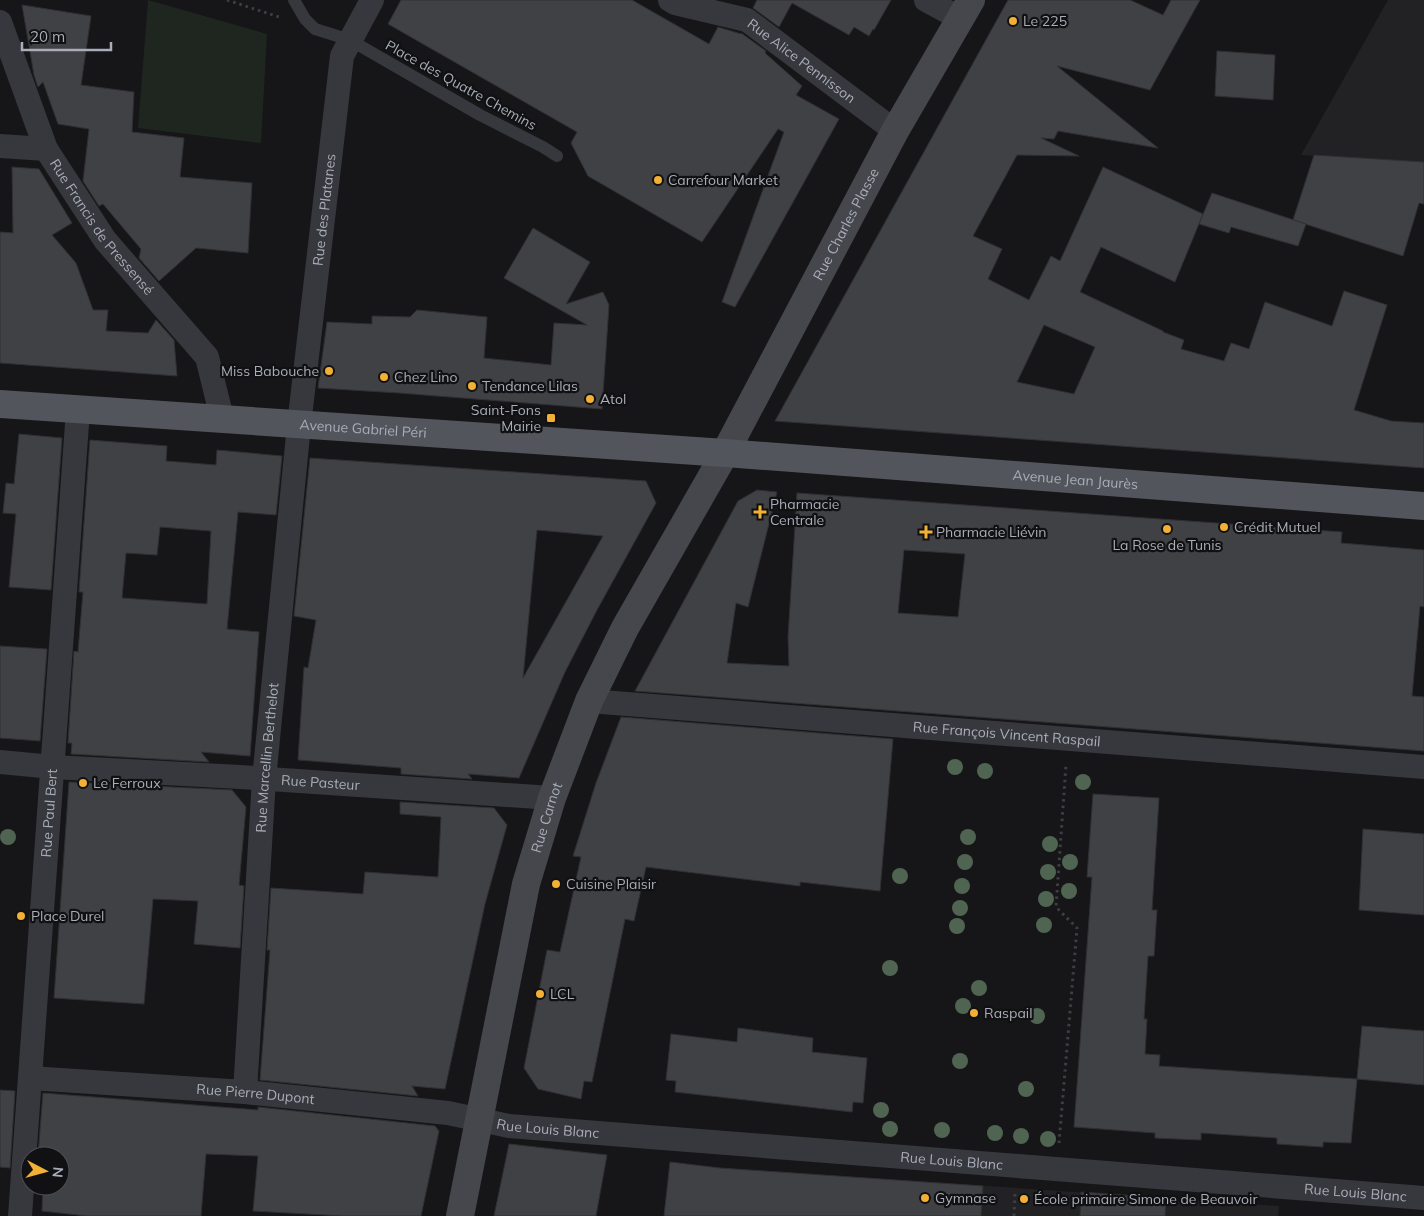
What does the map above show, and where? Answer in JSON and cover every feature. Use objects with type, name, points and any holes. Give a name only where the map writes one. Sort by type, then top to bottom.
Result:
[{"type":"main road","name":"Rue Charles Plasse","points":[[725,453],[895,131],[966,10]]},
{"type":"main road","name":"Avenue Gabriel Péri","points":[[0,404],[725,453]]},
{"type":"main road","name":"Avenue Jean Jaurès","points":[[725,453],[1424,506]]},
{"type":"main road","name":"Rue Carnot","points":[[460,1216],[526,884],[552,798],[589,701],[625,628],[725,453]]},
{"type":"street","name":"Rue des Platanes","points":[[299,425],[342,56],[372,0]]},
{"type":"street","name":"Rue Alice Pennisson","points":[[670,0],[675,3],[747,20],[895,131]]},
{"type":"street","points":[[926,0],[966,10]]},
{"type":"street","name":"Rue Francis de Pressensé","points":[[0,22],[46,149],[105,240],[207,357],[222,418]]},
{"type":"street","points":[[0,146],[46,149]]},
{"type":"street","name":"Rue Paul Bert","points":[[20,1216],[78,410]]},
{"type":"street","name":"Rue Marcellin Berthelot","points":[[245,1092],[264,779],[299,425]]},
{"type":"street","name":"Rue François Vincent Raspail","points":[[589,701],[1424,767]]},
{"type":"street","name":"Rue Pasteur","points":[[0,762],[52,767],[552,798]]},
{"type":"street","name":"Rue Pierre Dupont","points":[[30,1078],[245,1092],[448,1113],[480,1120]]},
{"type":"street","name":"Rue Louis Blanc","points":[[480,1120],[509,1126],[1424,1198]]},
{"type":"lane","points":[[294,0],[315,29]]},
{"type":"lane","name":"Place des Quatre Chemins","points":[[315,29],[350,40],[480,115],[557,156]]},
{"type":"path","points":[[227,0],[315,29]]},
{"type":"path","points":[[1057,1169],[1077,928],[1056,907],[1068,739]]},
{"type":"path","points":[[1014,1216],[1016,1185]]},
{"type":"shaded area","points":[[148,0],[267,34],[261,143],[138,128]]},
{"type":"shaded area","points":[[1388,0],[1424,0],[1424,162],[1301,155]]},
{"type":"shaded area","name":"École primaire Simone de Beauvoir","points":[[871,1178],[1279,1206],[1278,1216],[867,1216]]},
{"type":"building","points":[[401,0],[632,0],[709,44],[718,27],[741,33],[766,51],[765,53],[802,86],[796,95],[839,119],[735,307],[722,302],[784,132],[778,129],[702,242],[588,176],[571,143],[577,132],[388,24]]},
{"type":"building","points":[[757,0],[891,0],[869,36],[854,27],[849,35],[792,3],[779,27],[753,8]]},
{"type":"building","points":[[1008,0],[1130,0],[1163,15],[1171,0],[1200,0],[1150,90],[1057,66],[1158,148],[1058,131],[1054,139],[1041,138],[1079,156],[1017,155],[973,236],[1002,249],[988,279],[1029,300],[1051,256],[1060,261],[1103,167],[1203,214],[1175,282],[1101,247],[1080,292],[1163,332],[1184,340],[1181,349],[1224,361],[1231,343],[1249,349],[1265,302],[1332,326],[1344,291],[1387,305],[1354,410],[1391,421],[1424,423],[1424,468],[775,421]],"holes":[[[1044,325],[1095,347],[1074,394],[1017,382]]]},
{"type":"building","points":[[22,5],[91,16],[81,85],[134,92],[132,132],[184,138],[180,177],[252,183],[248,253],[196,248],[159,281],[139,258],[141,249],[103,204],[99,206],[83,181],[89,129],[58,124],[43,82],[38,87],[34,75]]},
{"type":"building","points":[[1217,51],[1275,55],[1273,100],[1215,96]]},
{"type":"building","points":[[1314,155],[1424,162],[1424,204],[1419,203],[1403,256],[1293,220]]},
{"type":"building","points":[[12,167],[39,169],[72,223],[52,235],[76,263],[93,310],[108,310],[106,331],[148,333],[156,320],[174,340],[177,376],[0,363],[0,232],[13,233]]},
{"type":"building","points":[[1212,193],[1306,224],[1298,246],[1231,227],[1229,233],[1199,224]]},
{"type":"building","points":[[533,228],[590,262],[566,304],[603,292],[609,305],[602,409],[318,388],[327,322],[372,324],[372,316],[410,317],[417,310],[487,317],[484,358],[551,365],[554,323],[587,325],[504,278]]},
{"type":"building","points":[[19,434],[62,438],[51,590],[9,587],[16,514],[3,513],[6,483],[14,484]]},
{"type":"building","points":[[90,440],[167,446],[166,461],[216,465],[217,450],[282,456],[276,515],[238,512],[227,629],[259,632],[250,756],[201,752],[209,762],[71,754],[72,743],[68,743],[74,651],[78,652],[83,592],[79,592]],"holes":[[[160,527],[211,531],[207,604],[122,598],[126,553],[157,555]]]},
{"type":"building","points":[[310,458],[646,481],[656,503],[565,672],[519,778],[468,774],[472,779],[401,774],[401,768],[298,760],[304,667],[308,668],[316,620],[294,616]],"holes":[[[537,530],[603,536],[523,678]]]},
{"type":"building","points":[[757,490],[777,492],[748,607],[736,603],[727,663],[789,666],[788,637],[797,493],[1342,532],[1341,543],[1424,550],[1424,607],[1420,606],[1412,696],[1424,697],[1424,751],[635,691],[738,501]],"holes":[[[904,550],[965,554],[958,617],[898,613]]]},
{"type":"building","points":[[0,646],[47,649],[40,741],[0,738]]},
{"type":"building","points":[[621,717],[893,739],[880,891],[800,882],[800,886],[646,867],[634,921],[625,919],[592,1082],[584,1081],[581,1099],[538,1089],[524,1068],[547,950],[560,952],[581,857],[573,856],[596,783]]},
{"type":"building","points":[[69,782],[232,790],[246,807],[239,885],[244,886],[240,948],[194,944],[198,901],[153,899],[144,1004],[54,998]]},
{"type":"building","points":[[1093,794],[1159,798],[1152,910],[1157,910],[1154,956],[1148,956],[1144,1019],[1147,1019],[1145,1054],[1160,1055],[1159,1066],[1357,1079],[1351,1143],[1323,1142],[1323,1147],[1277,1144],[1277,1138],[1201,1133],[1201,1140],[1155,1138],[1155,1133],[1074,1127],[1092,877],[1087,877]]},
{"type":"building","points":[[400,802],[494,808],[507,825],[485,904],[445,1089],[412,1086],[418,1096],[260,1080],[270,950],[267,950],[271,888],[363,894],[365,872],[438,877],[441,817],[400,814]]},
{"type":"building","points":[[1363,829],[1424,834],[1424,915],[1359,910]]},
{"type":"building","points":[[1362,1026],[1424,1031],[1424,1085],[1357,1079]]},
{"type":"building","points":[[738,1028],[813,1038],[812,1052],[867,1058],[863,1103],[853,1102],[852,1112],[675,1092],[676,1081],[666,1080],[671,1034],[737,1042]]},
{"type":"building","points":[[0,1090],[15,1091],[10,1168],[0,1167]]},
{"type":"building","points":[[43,1093],[258,1110],[258,1107],[435,1126],[439,1131],[421,1216],[343,1216],[253,1211],[258,1156],[206,1154],[201,1216],[87,1216],[42,1211],[43,1196],[70,1196],[70,1146],[39,1146]]},
{"type":"building","points":[[509,1144],[607,1155],[596,1216],[494,1216]]},
{"type":"building","points":[[670,1162],[720,1168],[983,1186],[981,1216],[664,1216]]},
{"type":"building","points":[[1081,1192],[1166,1198],[1165,1216],[1080,1216]]},
{"type":"place","name":"Le 225","points":[[1013,21]]},
{"type":"place","name":"Carrefour Market","points":[[658,180]]},
{"type":"place","name":"Miss Babouche","points":[[329,371]]},
{"type":"place","name":"Chez Lino","points":[[384,377]]},
{"type":"place","name":"Tendance Lilas","points":[[472,386]]},
{"type":"place","name":"Atol","points":[[590,399]]},
{"type":"place","name":"Saint-Fons Mairie","points":[[551,418]]},
{"type":"place","name":"Pharmacie Centrale","points":[[760,512]]},
{"type":"place","name":"Crédit Mutuel","points":[[1224,527]]},
{"type":"place","name":"La Rose de Tunis","points":[[1167,529]]},
{"type":"place","name":"Pharmacie Liévin","points":[[926,532]]},
{"type":"place","name":"Le Ferroux","points":[[83,783]]},
{"type":"place","name":"Cuisine Plaisir","points":[[556,884]]},
{"type":"place","name":"Place Durel","points":[[21,916]]},
{"type":"place","name":"LCL","points":[[540,994]]},
{"type":"place","name":"Raspail","points":[[974,1013]]},
{"type":"place","name":"Gymnase","points":[[925,1198]]},
{"type":"place","name":"École primaire Simone de Beauvoir","points":[[1024,1199]]}]
